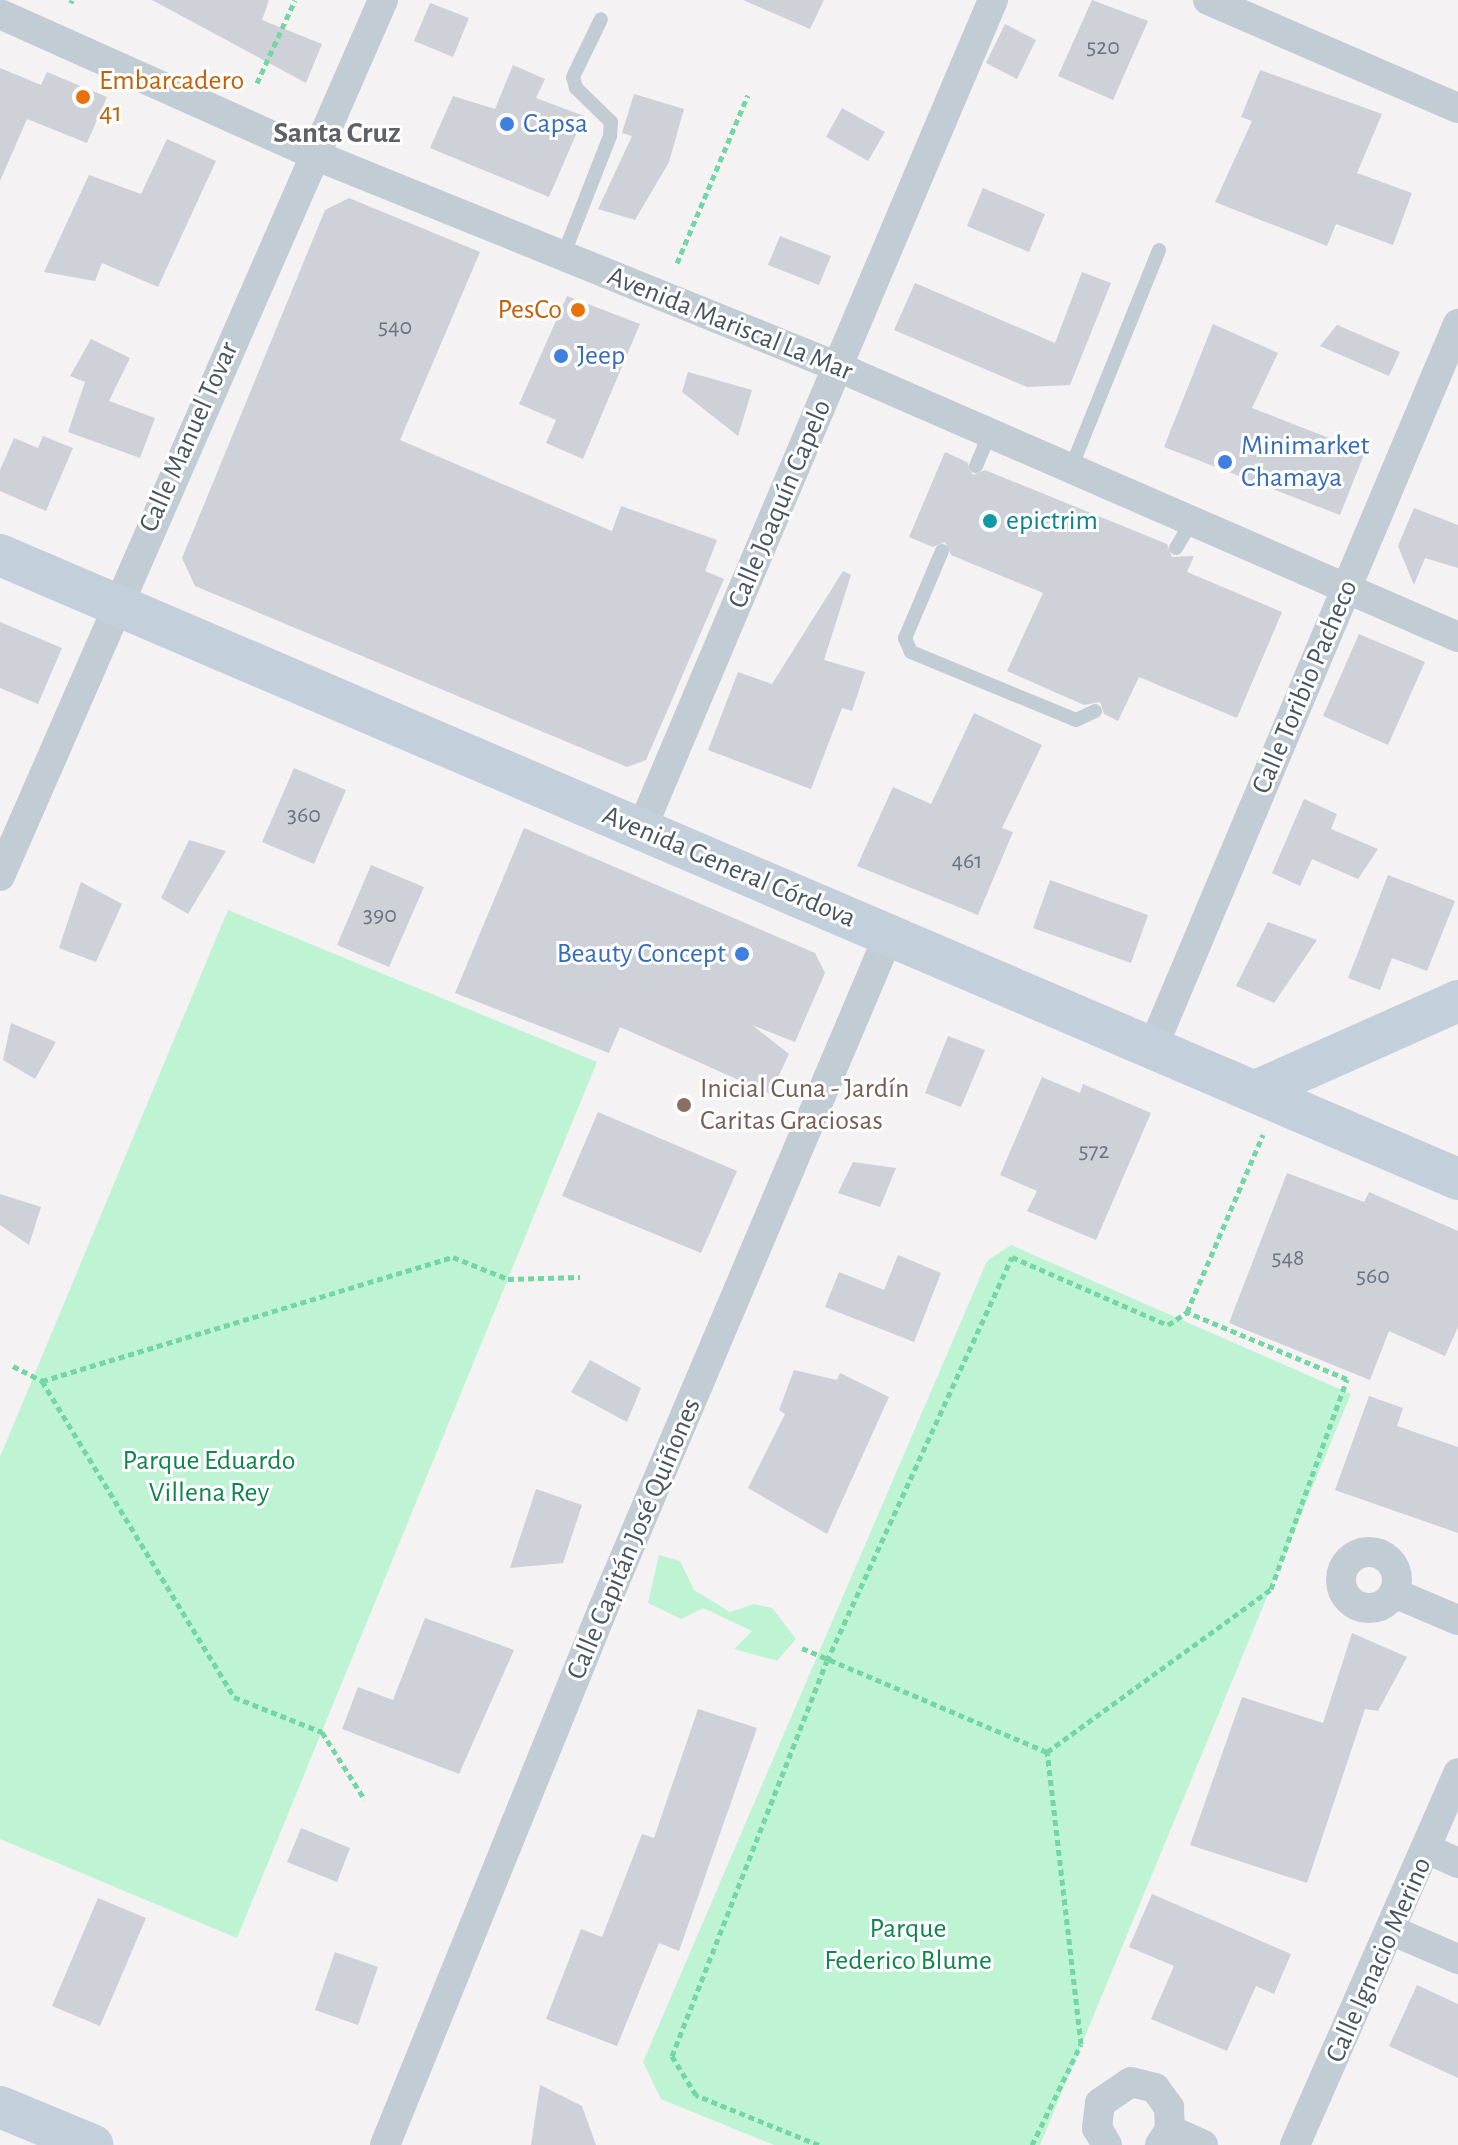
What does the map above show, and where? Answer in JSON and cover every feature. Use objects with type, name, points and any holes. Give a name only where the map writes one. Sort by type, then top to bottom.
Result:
[{"type":"street","name":"Calle Manuel Tovar","points":[[0,876],[115,602],[317,156],[383,0]]},
{"type":"street","name":"Calle Joaquín Capelo","points":[[641,830],[993,0]]},
{"type":"street","points":[[1226,3],[1458,108]]},
{"type":"street","name":"Avenida Mariscal La Mar","points":[[0,14],[317,156],[838,367],[1458,637]]},
{"type":"street","name":"Calle Toribio Pacheco","points":[[1152,1049],[1458,324]]},
{"type":"street","name":"Avenida General Córdova","points":[[0,555],[1458,1179]]},
{"type":"street","name":"Calle Capitán José Quiñones","points":[[385,2145],[603,1609],[889,935]]},
{"type":"street","points":[[1266,1096],[1458,1001]]},
{"type":"street","points":[[1394,1593],[1458,1620]]},
{"type":"street","name":"Calle Ignacio Merino","points":[[1295,2145],[1429,1850],[1458,1773]]},
{"type":"street","points":[[1429,1850],[1458,1863]]},
{"type":"street","points":[[1393,1931],[1458,1959]]},
{"type":"street","points":[[1107,2145],[1097,2128],[1100,2103],[1131,2082],[1163,2097],[1165,2138],[1203,2145]]},
{"type":"street","points":[[0,2107],[92,2145]]},
{"type":"lane","points":[[563,256],[610,136],[611,122],[576,88],[573,77],[601,19]]},
{"type":"lane","points":[[1071,468],[1159,250]]},
{"type":"lane","points":[[976,466],[990,433]]},
{"type":"lane","points":[[1176,548],[1192,521]]},
{"type":"lane","points":[[942,551],[905,638],[911,652],[1076,720],[1095,711]]},
{"type":"path","points":[[257,83],[295,0]]},
{"type":"path","points":[[677,263],[748,95]]},
{"type":"path","points":[[819,2145],[696,2095],[672,2056],[827,1661],[1012,1257],[1168,1325],[1187,1312],[1266,1096]]},
{"type":"path","points":[[42,1381],[453,1257],[508,1279],[580,1277]]},
{"type":"path","points":[[1047,1752],[1271,1589],[1347,1379],[1187,1312]]},
{"type":"path","points":[[13,1366],[42,1381],[234,1697],[322,1732],[365,1800]]},
{"type":"path","points":[[802,1648],[1047,1752]]},
{"type":"path","points":[[1032,2145],[1081,2044],[1047,1752]]},
{"type":"green space","name":"Parque Eduardo Villena Rey","points":[[228,910],[597,1062],[237,1938],[0,1839],[0,1457]]},
{"type":"green space","name":"Parque Federico Blume","points":[[1011,1245],[1351,1394],[1040,2145],[774,2145],[661,2099],[643,2062],[987,1261]]},
{"type":"green space","points":[[659,1555],[680,1561],[694,1590],[730,1612],[754,1604],[772,1608],[796,1639],[777,1661],[734,1649],[752,1631],[703,1608],[681,1619],[648,1603]]},
{"type":"building","points":[[152,0],[269,0],[262,20],[322,44],[306,83]]},
{"type":"building","points":[[743,0],[824,0],[810,29]]},
{"type":"building","points":[[1092,0],[1148,21],[1113,100],[1058,76]]},
{"type":"building","points":[[430,3],[469,18],[453,57],[414,41]]},
{"type":"building","points":[[1005,24],[1036,40],[1017,79],[986,63]]},
{"type":"building","points":[[513,65],[545,79],[536,98],[584,116],[549,197],[430,148],[453,96],[495,109]]},
{"type":"building","points":[[0,68],[41,85],[47,72],[107,97],[87,143],[27,119],[0,181]]},
{"type":"building","points":[[1260,70],[1382,114],[1357,173],[1412,193],[1393,245],[1336,224],[1327,246],[1215,202],[1252,121],[1241,117]]},
{"type":"building","points":[[634,94],[684,109],[669,162],[635,220],[598,209],[632,136],[622,133]]},
{"type":"building","points":[[842,108],[885,132],[868,161],[826,137]]},
{"type":"building","points":[[167,139],[216,161],[158,287],[102,263],[95,281],[44,272],[89,175],[141,194]]},
{"type":"building","points":[[983,188],[1045,214],[1029,252],[967,226]]},
{"type":"building","points":[[349,198],[480,252],[400,440],[612,531],[621,506],[717,540],[705,571],[724,579],[646,760],[627,767],[195,586],[182,558],[325,210]]},
{"type":"building","points":[[780,236],[831,256],[819,285],[768,265]]},
{"type":"building","points":[[1082,272],[1111,283],[1070,385],[1027,387],[894,330],[915,283],[1055,343]]},
{"type":"building","points":[[567,296],[640,324],[583,459],[546,443],[556,420],[519,404]]},
{"type":"building","points":[[1213,324],[1278,353],[1252,408],[1365,452],[1340,515],[1164,447]]},
{"type":"building","points":[[1337,325],[1400,352],[1389,376],[1320,346]]},
{"type":"building","points":[[91,339],[130,358],[109,401],[155,418],[140,458],[68,432],[85,382],[70,376]]},
{"type":"building","points":[[688,372],[752,390],[738,436],[682,392]]},
{"type":"building","points":[[43,436],[73,448],[46,511],[0,491],[0,470],[14,438],[38,448]]},
{"type":"building","points":[[945,452],[967,462],[973,475],[985,470],[1167,544],[1172,557],[1194,556],[1187,572],[1282,612],[1237,718],[1139,677],[1118,721],[1104,714],[1100,702],[1084,705],[1007,671],[1043,593],[951,555],[945,542],[933,547],[909,537]]},
{"type":"building","points":[[1414,508],[1458,525],[1458,568],[1425,558],[1414,585],[1398,546]]},
{"type":"building","points":[[843,571],[851,575],[824,660],[865,672],[852,711],[842,708],[811,789],[708,750],[738,672],[772,684]]},
{"type":"building","points":[[0,622],[62,648],[38,704],[0,688]]},
{"type":"building","points":[[1359,634],[1425,662],[1388,745],[1323,716]]},
{"type":"building","points":[[974,713],[1042,745],[1002,828],[1013,832],[978,915],[857,866],[893,787],[931,804]]},
{"type":"building","points":[[294,768],[346,790],[314,864],[262,842]]},
{"type":"building","points":[[1304,799],[1337,814],[1331,829],[1378,849],[1358,879],[1312,859],[1300,886],[1272,873]]},
{"type":"building","points":[[524,828],[815,953],[825,973],[795,1042],[752,1025],[789,1054],[770,1094],[620,1027],[609,1053],[455,993]]},
{"type":"building","points":[[189,840],[226,851],[188,914],[161,898]]},
{"type":"building","points":[[371,865],[424,887],[389,967],[337,945]]},
{"type":"building","points":[[1388,875],[1455,901],[1427,971],[1392,958],[1380,990],[1348,978]]},
{"type":"building","points":[[1050,880],[1148,915],[1131,963],[1033,928]]},
{"type":"building","points":[[81,882],[122,904],[96,962],[59,948]]},
{"type":"building","points":[[1268,922],[1317,940],[1274,1003],[1236,986]]},
{"type":"building","points":[[11,1023],[56,1042],[35,1079],[3,1060]]},
{"type":"building","points":[[948,1036],[985,1050],[961,1107],[925,1093]]},
{"type":"building","points":[[1042,1077],[1080,1093],[1083,1084],[1151,1113],[1096,1240],[1027,1211],[1037,1191],[1000,1175]]},
{"type":"building","points":[[598,1112],[737,1171],[701,1253],[562,1196]]},
{"type":"building","points":[[853,1162],[896,1168],[880,1207],[838,1193]]},
{"type":"building","points":[[1287,1173],[1364,1202],[1369,1192],[1458,1231],[1458,1327],[1445,1356],[1389,1331],[1370,1380],[1229,1323]]},
{"type":"building","points":[[0,1194],[41,1207],[29,1245],[0,1225]]},
{"type":"building","points":[[898,1255],[941,1273],[914,1342],[825,1307],[839,1272],[884,1290]]},
{"type":"building","points":[[590,1360],[641,1388],[627,1422],[571,1392]]},
{"type":"building","points":[[794,1370],[837,1380],[840,1373],[889,1397],[827,1534],[748,1488],[785,1414],[779,1410]]},
{"type":"building","points":[[1369,1396],[1403,1408],[1397,1426],[1458,1447],[1458,1533],[1335,1490]]},
{"type":"building","points":[[536,1489],[582,1505],[563,1563],[510,1568]]},
{"type":"building","points":[[425,1618],[514,1650],[459,1774],[342,1729],[358,1687],[393,1700]]},
{"type":"building","points":[[1352,1633],[1407,1657],[1378,1711],[1365,1709],[1307,1883],[1190,1845],[1242,1697],[1323,1723]]},
{"type":"building","points":[[698,1709],[757,1728],[679,1951],[659,1943],[617,2046],[546,2019],[581,1929],[602,1937],[642,1834],[654,1838]]},
{"type":"building","points":[[301,1828],[350,1848],[337,1882],[287,1862]]},
{"type":"building","points":[[1152,1894],[1291,1954],[1274,1994],[1256,1986],[1227,2051],[1151,2019],[1174,1966],[1129,1947]]},
{"type":"building","points":[[98,1898],[146,1918],[100,2026],[52,2006]]},
{"type":"building","points":[[335,1952],[378,1967],[358,2025],[315,2010]]},
{"type":"building","points":[[1417,1985],[1458,2004],[1458,2078],[1389,2046]]},
{"type":"building","points":[[540,2085],[582,2106],[596,2145],[531,2145]]},
{"type":"place","name":"Embarcadero 41","points":[[83,97]]},
{"type":"place","name":"Capsa","points":[[507,124]]},
{"type":"place","name":"PesCo","points":[[578,310]]},
{"type":"place","name":"Jeep","points":[[561,356]]},
{"type":"place","name":"Minimarket Chamaya","points":[[1225,462]]},
{"type":"place","name":"epictrim","points":[[990,521]]},
{"type":"place","name":"Beauty Concept","points":[[742,954]]},
{"type":"place","name":"Inicial Cuna - Jardín Caritas Graciosas","points":[[684,1105]]},
{"type":"district","name":"Santa Cruz","points":[[337,133]]}]
